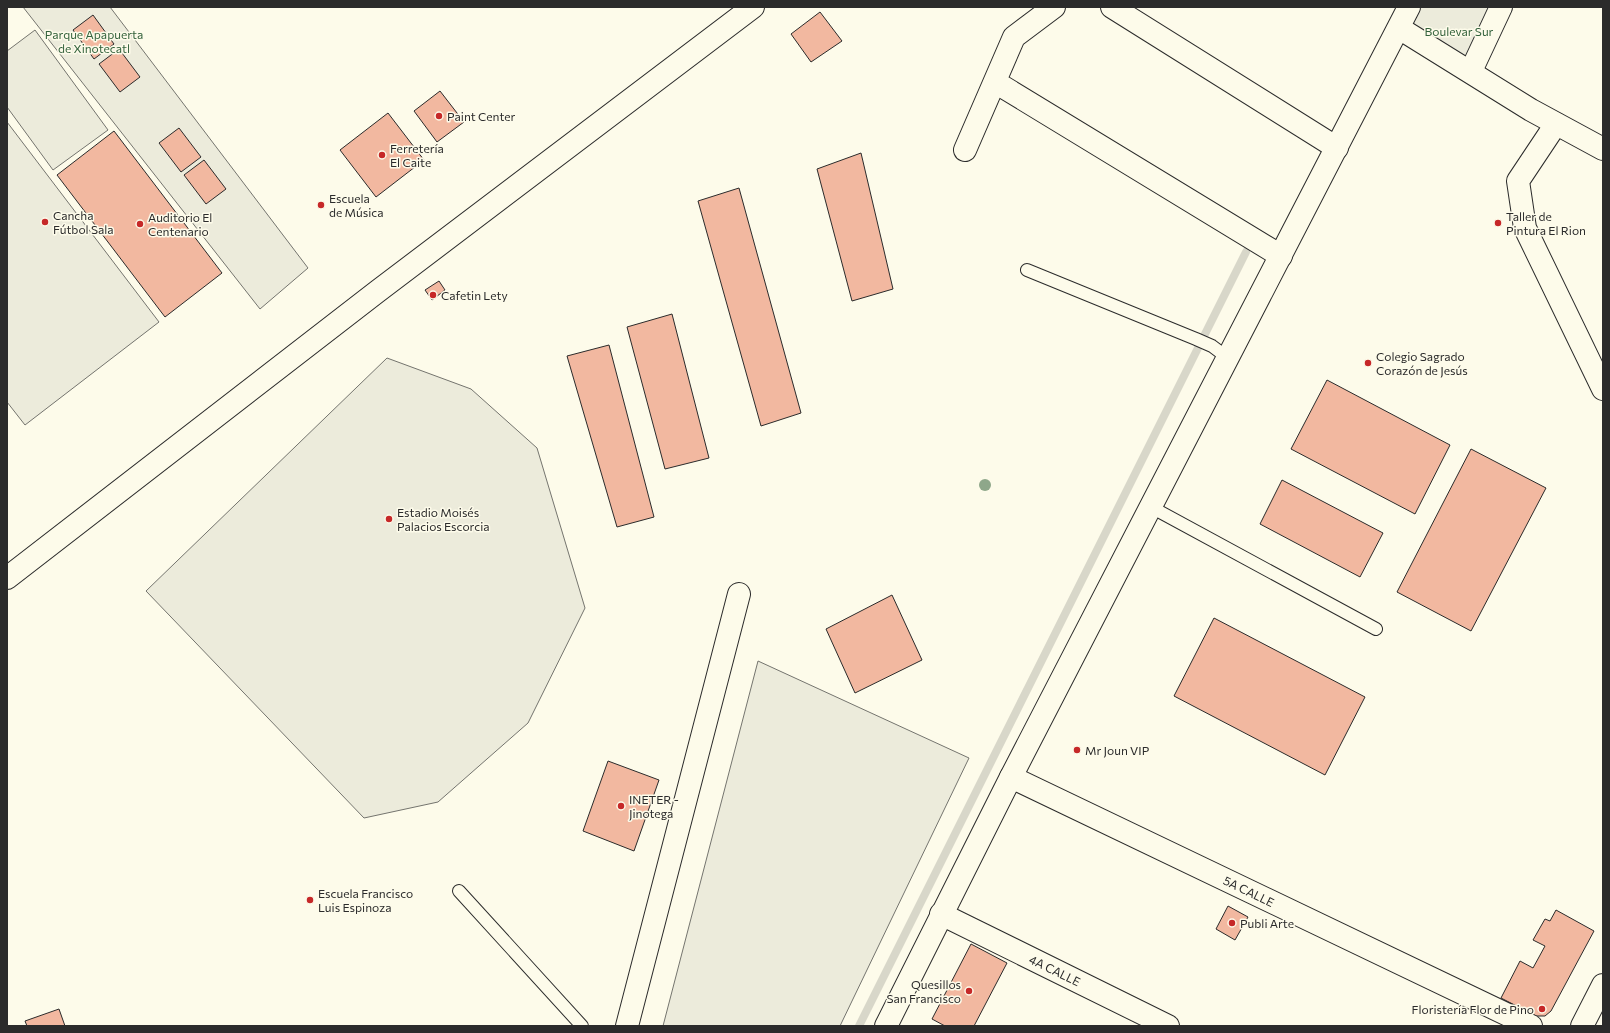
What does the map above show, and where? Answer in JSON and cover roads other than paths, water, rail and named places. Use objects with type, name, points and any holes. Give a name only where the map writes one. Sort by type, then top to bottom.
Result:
[{"type":"street","points":[[7,578],[372,296],[753,7]]},
{"type":"street","points":[[965,150],[1014,37],[1054,7]]},
{"type":"street","points":[[1112,7],[1337,148]]},
{"type":"street","points":[[1471,71],[1501,7]]},
{"type":"street","points":[[886,1026],[1010,777],[1337,148],[1402,14],[1471,71],[1532,110],[1603,149]]},
{"type":"street","points":[[995,82],[1281,256]]},
{"type":"street","points":[[1556,124],[1518,181],[1525,228],[1603,389]]},
{"type":"street","points":[[627,1026],[739,594]]},
{"type":"street","name":"5A CALLE","points":[[1010,777],[1532,1026]]},
{"type":"street","name":"4A CALLE","points":[[941,914],[1168,1026]]},
{"type":"street","points":[[1582,1026],[1603,985]]},
{"type":"lane","points":[[1027,270],[1212,346],[1228,358]]},
{"type":"lane","points":[[1151,507],[1376,629]]},
{"type":"lane","points":[[459,890],[582,1026]]},
{"type":"waterway","points":[[859,1026],[1246,252]]},
{"type":"place","name":"Paint Center","points":[[439,116]]},
{"type":"place","name":"Ferretería El Caite","points":[[382,155]]},
{"type":"place","name":"Escuela de Música","points":[[321,205]]},
{"type":"place","name":"Cancha Fútbol Sala","points":[[45,222]]},
{"type":"place","name":"Taller de Pintura El Rion","points":[[1498,223]]},
{"type":"place","name":"Auditorio El Centenario","points":[[140,224]]},
{"type":"place","name":"Cafetin Lety","points":[[433,295]]},
{"type":"place","name":"Colegio Sagrado Corazón de Jesús","points":[[1368,363]]},
{"type":"place","name":"Estadio Moisés Palacios Escorcia","points":[[389,519]]},
{"type":"place","name":"Mr Joun VIP","points":[[1077,750]]},
{"type":"place","name":"INETER - Jinotega","points":[[621,806]]},
{"type":"place","name":"Escuela Francisco Luis Espinoza","points":[[310,900]]},
{"type":"place","name":"Publi Arte","points":[[1232,923]]},
{"type":"place","name":"Quesillos San Francisco","points":[[969,991]]},
{"type":"place","name":"Floristería Flor de Pino","points":[[1542,1009]]},
{"type":"park label","name":"Boulevar Sur","points":[[1459,31]]},
{"type":"park label","name":"Parque Apapuerta de Xinotecatl","points":[[94,41]]}]
